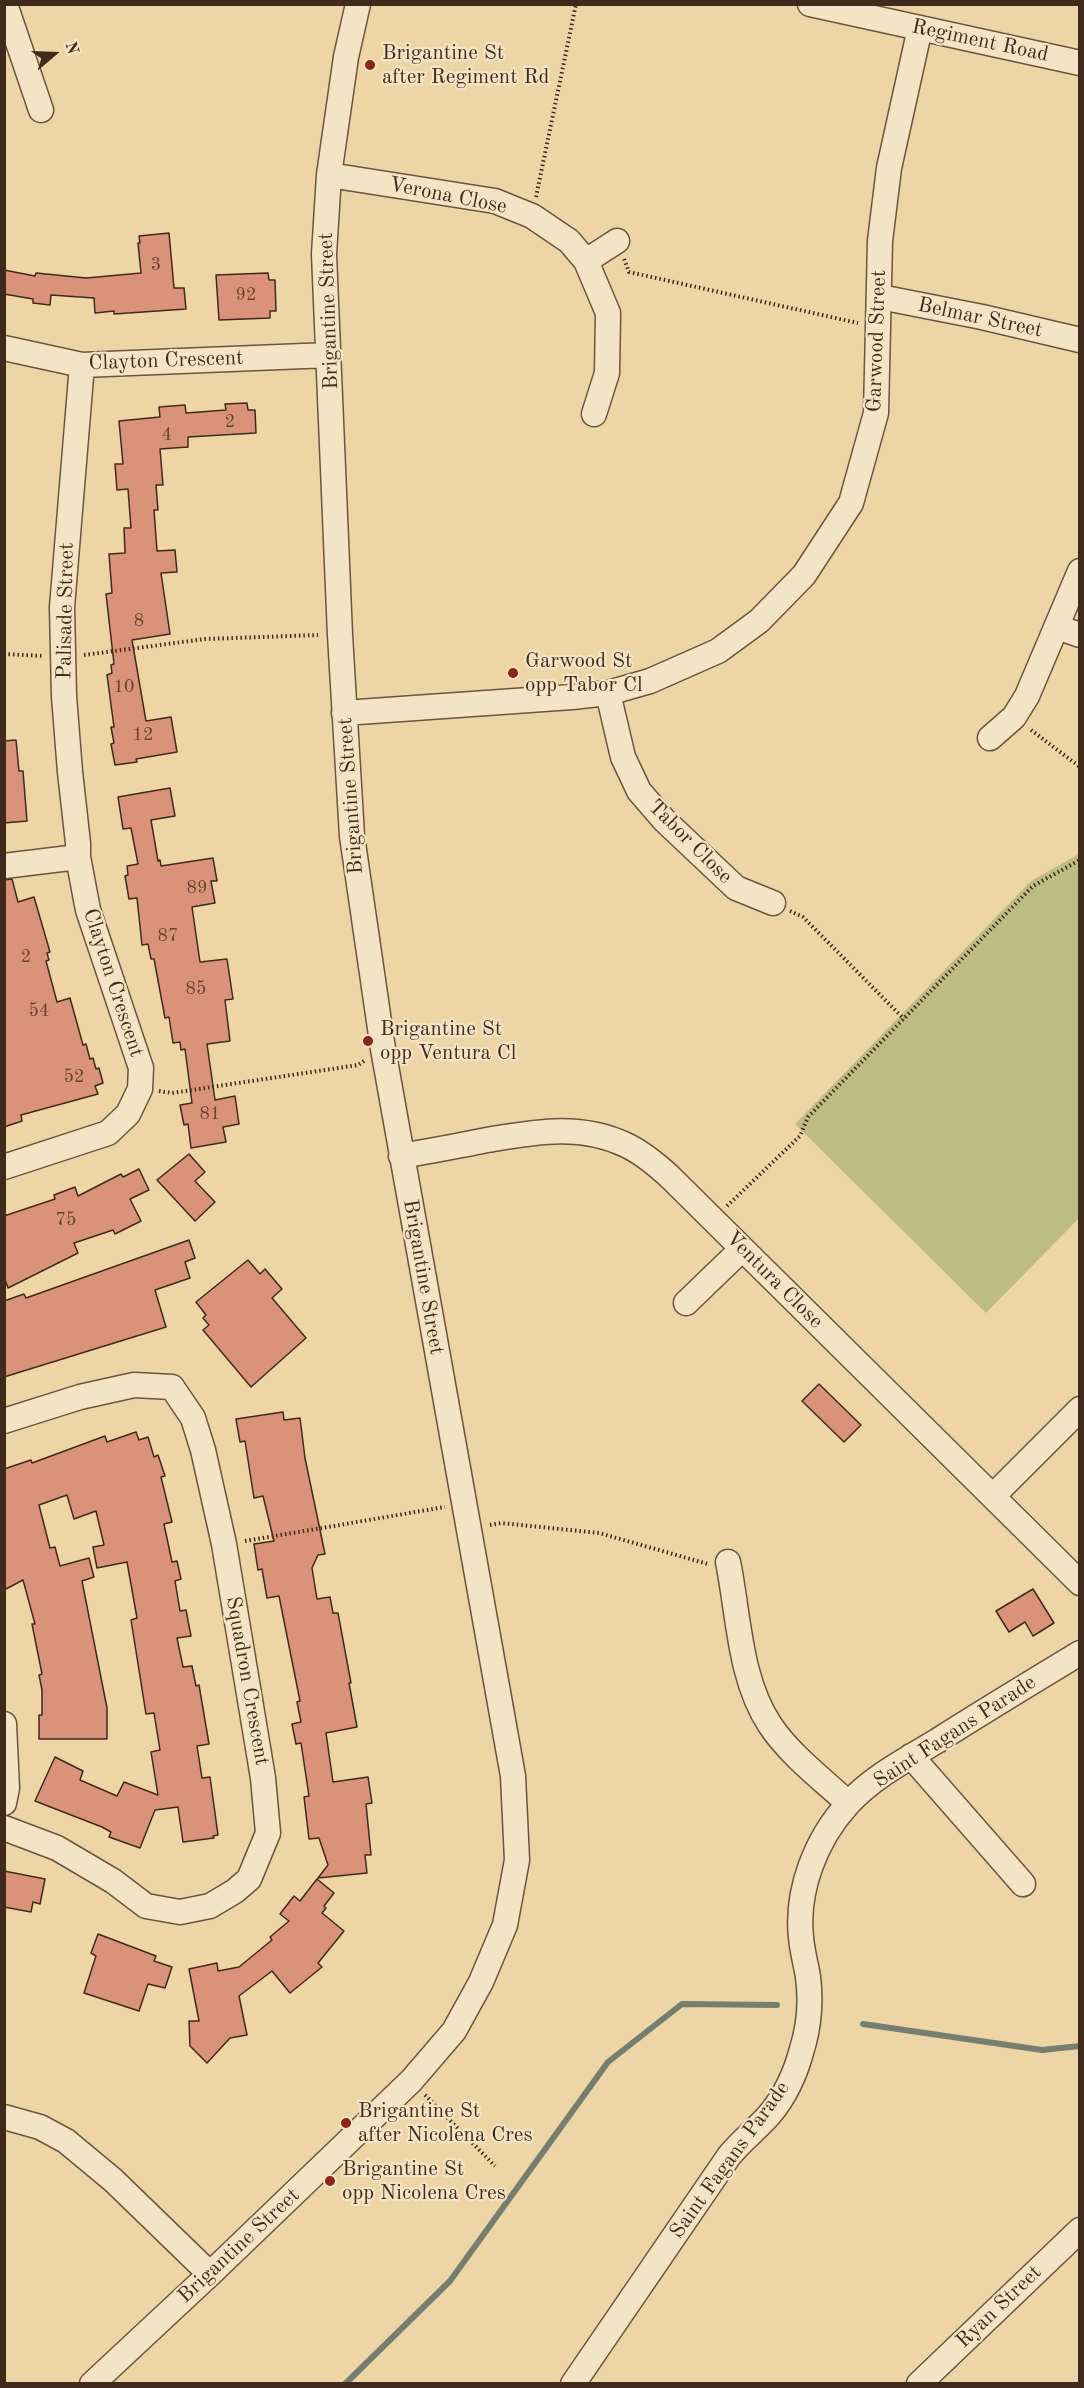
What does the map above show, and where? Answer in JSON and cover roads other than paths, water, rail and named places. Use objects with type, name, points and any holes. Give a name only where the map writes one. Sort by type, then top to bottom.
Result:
[{"type":"street","points":[[5,4],[41,110]]},
{"type":"street","name":"Brigantine Street","points":[[92,2384],[411,2082],[454,2031],[481,1982],[505,1925],[517,1860],[513,1776],[401,1156],[352,836],[340,635],[324,254],[329,175],[346,57],[358,4]]},
{"type":"street","name":"Regiment Road","points":[[810,4],[1080,63]]},
{"type":"street","name":"Garwood Street","points":[[344,713],[608,693],[650,681],[718,651],[759,621],[804,575],[851,503],[876,413],[880,241],[889,168],[920,28]]},
{"type":"street","name":"Verona Close","points":[[329,175],[495,201],[532,216],[569,241],[586,261],[608,313],[606,373],[594,414]]},
{"type":"street","points":[[586,261],[617,241]]},
{"type":"street","name":"Belmar Street","points":[[880,297],[982,317],[1080,340]]},
{"type":"street","name":"Clayton Crescent","points":[[4,348],[82,365],[330,355]]},
{"type":"street","name":"Palisade Street","points":[[78,857],[63,658],[65,568],[82,365]]},
{"type":"street","points":[[990,738],[1014,717],[1068,631],[1080,571]]},
{"type":"street","name":"Tabor Close","points":[[608,693],[623,757],[639,791],[664,820],[736,888],[773,903]]},
{"type":"street","points":[[4,866],[78,857]]},
{"type":"street","name":"Clayton Crescent","points":[[4,1167],[108,1133],[128,1114],[140,1089],[141,1068],[92,926],[78,857]]},
{"type":"street","name":"Ventura Close","points":[[401,1156],[534,1132],[561,1130],[584,1131],[628,1145],[648,1158],[714,1220],[1080,1583]]},
{"type":"street","points":[[686,1303],[742,1249]]},
{"type":"street","name":"Squadron Crescent","points":[[4,1421],[80,1396],[134,1385],[172,1387],[193,1418],[203,1450],[224,1545],[263,1778],[268,1833],[249,1879],[236,1891],[210,1906],[180,1912],[146,1906],[113,1881],[57,1848],[4,1828]]},
{"type":"street","points":[[993,1496],[1080,1409]]},
{"type":"street","points":[[728,1566],[745,1662],[760,1705],[783,1742],[848,1803]]},
{"type":"street","name":"Saint Fagans Parade","points":[[573,2384],[729,2156],[739,2143],[770,2115],[789,2084],[802,2050],[807,2027],[808,1980],[800,1920],[805,1885],[819,1847],[848,1803],[911,1756],[1080,1653]]},
{"type":"street","points":[[4,1724],[7,1788],[4,1803]]},
{"type":"street","points":[[911,1756],[1023,1884]]},
{"type":"street","points":[[4,2117],[40,2127],[66,2141],[113,2180],[210,2274]]},
{"type":"street","name":"Ryan Street","points":[[919,2384],[1080,2230]]},
{"type":"waterway","points":[[345,2384],[450,2281],[608,2062],[682,2004],[777,2005]]},
{"type":"waterway","points":[[863,2024],[1042,2050],[1080,2046]]},
{"type":"place","name":"Brigantine St after Regiment Rd","points":[[370,65]]},
{"type":"place","name":"Garwood St opp Tabor Cl","points":[[513,673]]},
{"type":"place","name":"Brigantine St opp Ventura Cl","points":[[368,1041]]},
{"type":"place","name":"Brigantine St after Nicolena Cres","points":[[346,2123]]},
{"type":"place","name":"Brigantine St opp Nicolena Cres","points":[[330,2181]]}]
